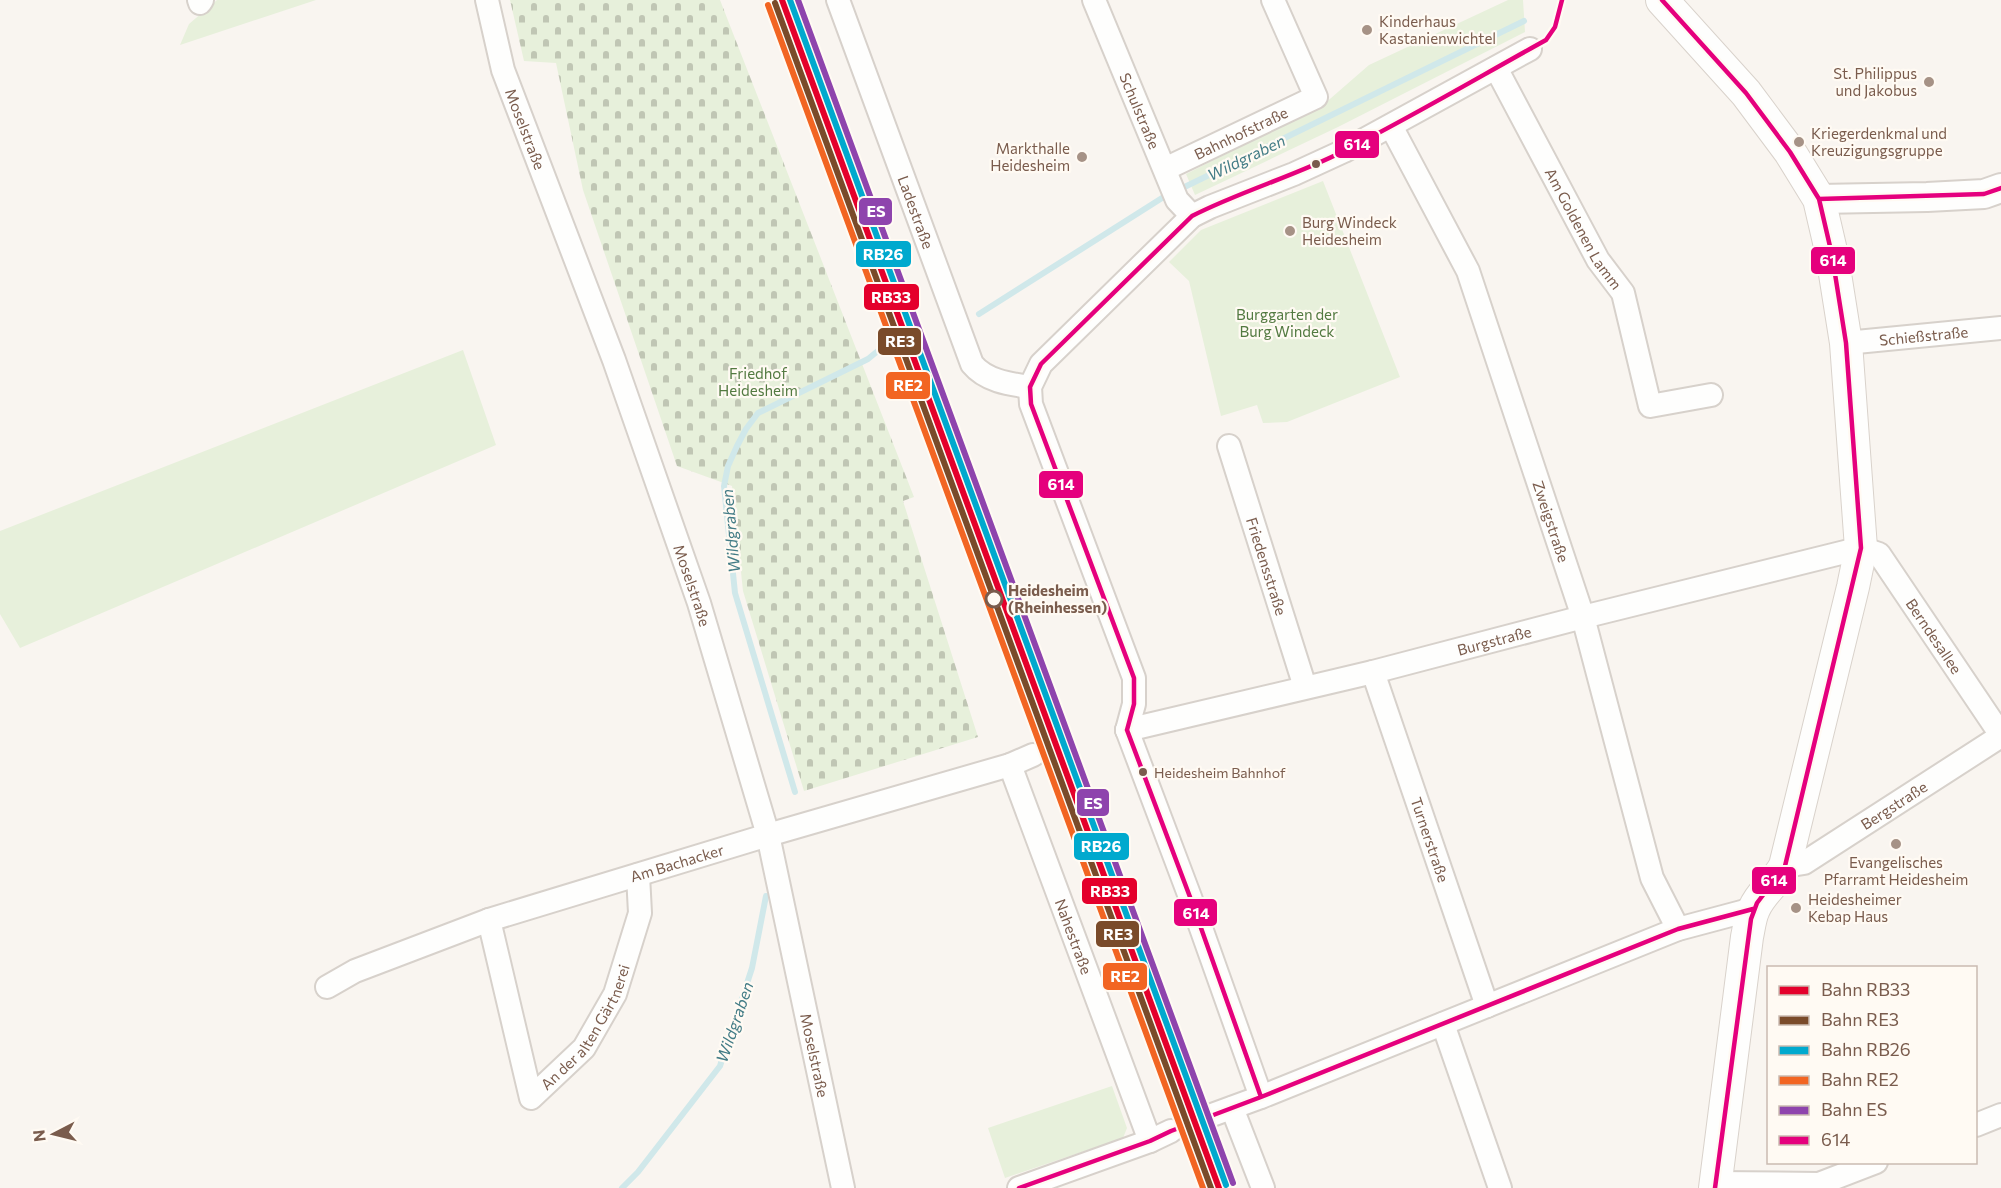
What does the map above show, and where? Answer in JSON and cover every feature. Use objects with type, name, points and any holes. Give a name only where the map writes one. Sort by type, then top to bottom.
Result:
[{"type":"main road","points":[[1662,0],[1746,93],[1790,152],[1819,199],[1832,255],[1846,343],[1861,548],[1785,866],[1779,878],[1761,896],[1753,909],[1747,938],[1715,1186]]},
{"type":"street","name":"Moselstraße","points":[[487,0],[503,70],[614,360],[699,603],[768,835],[843,1188]]},
{"type":"street","name":"Ladestraße","points":[[838,0],[972,364],[979,372],[1004,383],[1030,387]]},
{"type":"street","name":"Schulstraße","points":[[1094,0],[1176,192]]},
{"type":"street","name":"Bahnhofstraße","points":[[1030,387],[1041,364],[1176,192],[1316,97],[1273,0]]},
{"type":"street","name":"Bahnhofstraße","points":[[1176,192],[1210,207],[1294,174],[1391,126],[1530,50]]},
{"type":"street","name":"Am Goldenen Lamm","points":[[1496,68],[1598,260],[1623,293],[1650,406],[1711,395]]},
{"type":"street","name":"Zweigstraße","points":[[1391,126],[1468,271],[1583,617],[1652,878],[1678,929]]},
{"type":"street","points":[[1819,199],[1984,194],[2001,188]]},
{"type":"street","name":"Schießstraße","points":[[1846,343],[2001,328]]},
{"type":"street","points":[[1030,387],[1031,404],[1134,678],[1134,704],[1127,730],[1190,897],[1261,1097]]},
{"type":"street","name":"Friedensstraße","points":[[1229,446],[1305,687]]},
{"type":"street","name":"Burgstraße","points":[[1127,730],[1372,672],[1861,548]]},
{"type":"street","name":"Berndesallee","points":[[1861,548],[1879,554],[2001,735]]},
{"type":"street","name":"Turnerstraße","points":[[1372,672],[1486,1006]]},
{"type":"street","name":"Bergstraße","points":[[1785,866],[1804,863],[2001,735]]},
{"type":"street","name":"Am Bachacker","points":[[327,987],[355,972],[489,920],[768,835],[1010,765],[1033,755]]},
{"type":"street","name":"Nahestraße","points":[[1010,765],[1150,1141]]},
{"type":"street","name":"An der alten Gärtnerei","points":[[489,920],[531,1098],[584,1048],[615,994],[640,913],[638,875]]},
{"type":"street","points":[[1201,1119],[1678,929],[1753,909]]},
{"type":"street","points":[[1443,1024],[1500,1188]]},
{"type":"street","points":[[1232,1108],[1263,1188]]},
{"type":"street","points":[[1977,1125],[2001,1115]]},
{"type":"street","points":[[1019,1188],[1150,1141],[1171,1131]]},
{"type":"street","points":[[1715,1186],[1819,1184],[1871,1164]]},
{"type":"green space","points":[[217,0],[316,0],[180,45],[189,24]]},
{"type":"green space","name":"Friedhof Heidesheim","points":[[510,0],[720,0],[914,497],[903,501],[978,737],[804,791],[743,591],[732,486],[677,466],[583,190],[556,63],[524,61]]},
{"type":"green space","points":[[1508,0],[1523,0],[1525,32],[1338,127],[1195,195],[1186,174],[1323,105],[1369,65]]},
{"type":"green space","name":"Burggarten der Burg Windeck","points":[[1323,181],[1400,377],[1287,422],[1263,423],[1257,405],[1221,416],[1189,281],[1169,262],[1201,230]]},
{"type":"green space","points":[[463,350],[496,445],[20,648],[0,614],[0,531]]},
{"type":"green space","points":[[1112,1086],[1127,1128],[1123,1138],[1005,1178],[988,1128]]},
{"type":"waterway","name":"Wildgraben","points":[[979,314],[1162,198],[1524,21]]},
{"type":"waterway","name":"Wildgraben","points":[[795,792],[735,593],[724,486],[728,466],[746,429],[758,413],[868,359],[885,345]]},
{"type":"waterway","name":"Wildgraben","points":[[622,1188],[638,1172],[720,1066],[752,968],[766,896]]},
{"type":"tunnel","points":[[1171,1131],[1201,1119]]},
{"type":"rail line","name":"RB33","points":[[782,0],[1219,1188]]},
{"type":"rail line","name":"RB26","points":[[790,0],[1226,1185]]},
{"type":"rail line","name":"ES","points":[[798,0],[1233,1183]]},
{"type":"rail line","name":"RE3","points":[[775,3],[1211,1188]]},
{"type":"rail line","name":"RE2","points":[[768,5],[1203,1188]]},
{"type":"transit line","name":"614","points":[[1127,730],[1134,704],[1134,678],[1031,404],[1030,387],[1041,364],[1192,216],[1344,151],[1546,40],[1555,27],[1562,0]]},
{"type":"transit line","name":"614","points":[[1662,0],[1746,93],[1790,152],[1819,199],[1832,255],[1846,343],[1861,548],[1785,866],[1757,903],[1751,919],[1715,1188]]},
{"type":"transit line","name":"614","points":[[1819,199],[1984,194],[2001,188]]},
{"type":"transit line","name":"614","points":[[1127,730],[1190,897],[1261,1097]]},
{"type":"transit line","name":"614","points":[[1019,1188],[1150,1141],[1678,929],[1753,909]]},
{"type":"place","name":"Kinderhaus Kastanienwichtel","points":[[1367,30]]},
{"type":"place","name":"St. Philippus und Jakobus","points":[[1929,82]]},
{"type":"place","name":"Kriegerdenkmal und Kreuzigungsgruppe","points":[[1799,142]]},
{"type":"place","name":"Markthalle Heidesheim","points":[[1082,157]]},
{"type":"place","name":"Burg Windeck Heidesheim","points":[[1290,231]]},
{"type":"place","name":"Heidesheim (Rheinhessen)","points":[[994,599]]},
{"type":"place","name":"Heidesheim Bahnhof","points":[[1143,772]]},
{"type":"place","name":"Evangelisches Pfarramt Heidesheim","points":[[1896,844]]},
{"type":"place","name":"Heidesheimer Kebap Haus","points":[[1796,908]]}]
